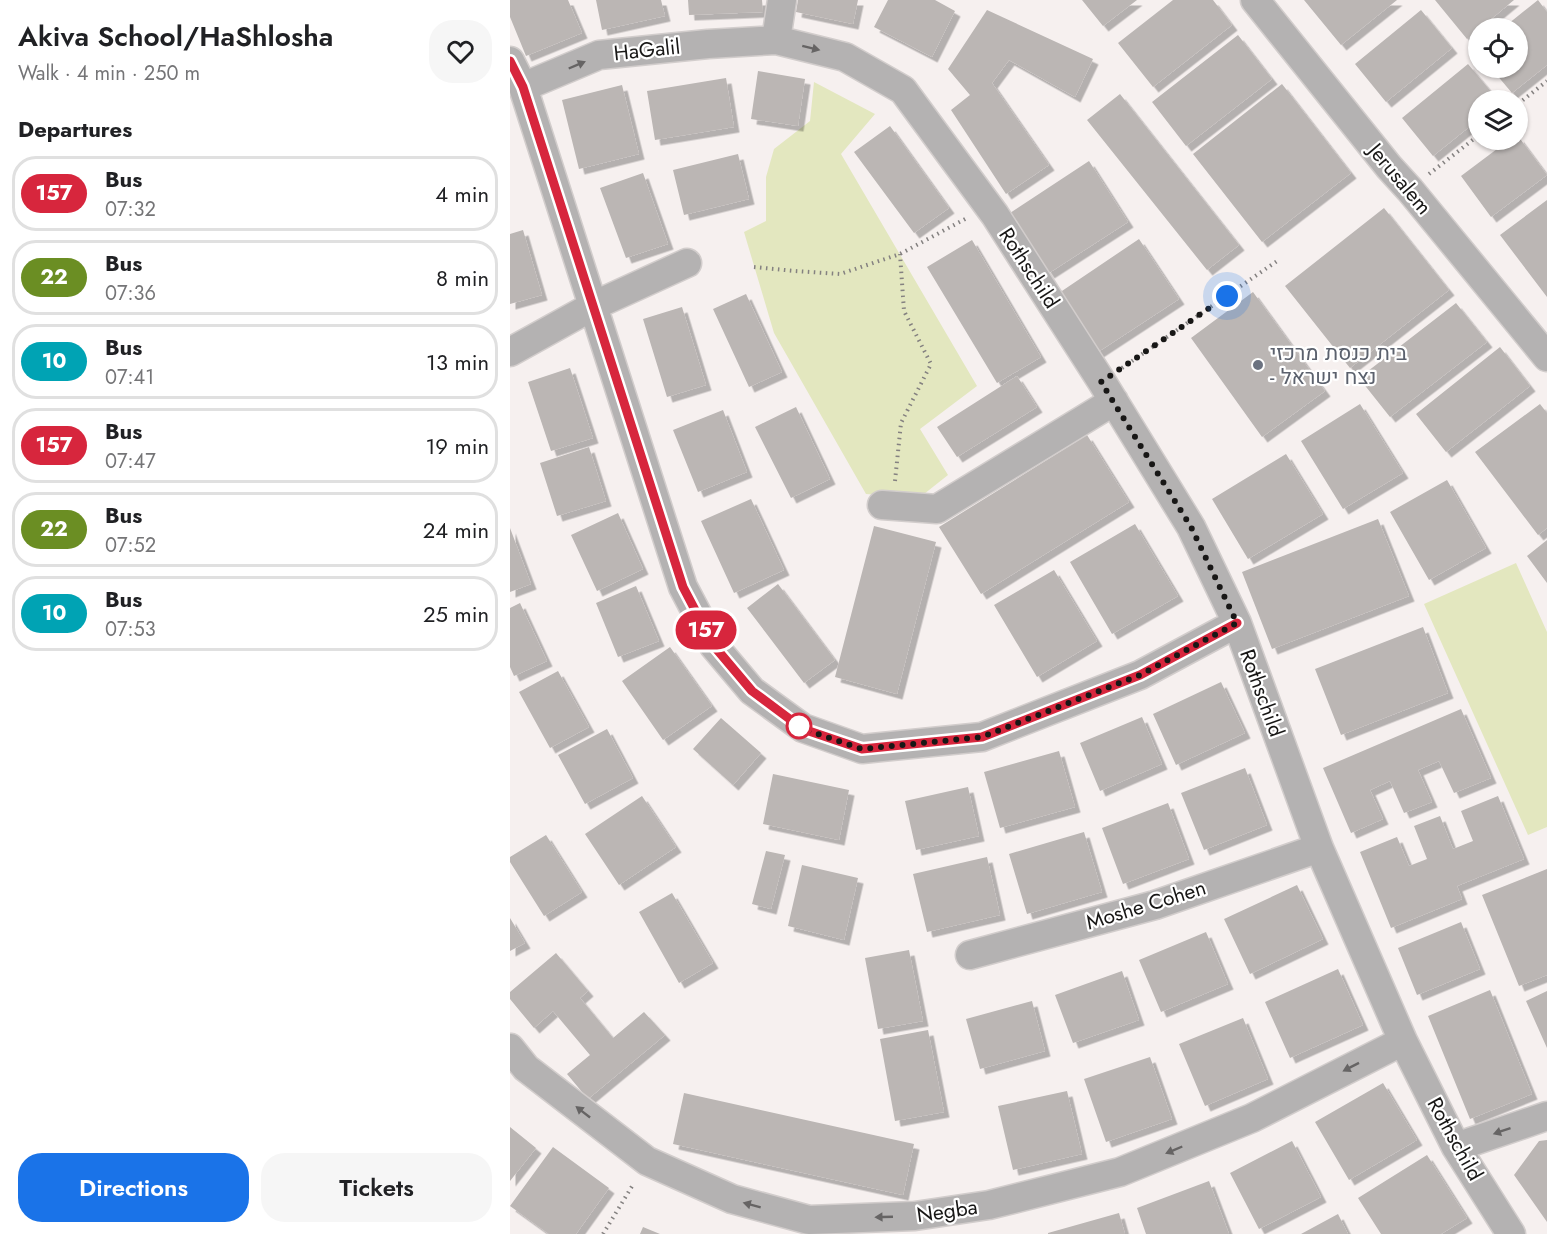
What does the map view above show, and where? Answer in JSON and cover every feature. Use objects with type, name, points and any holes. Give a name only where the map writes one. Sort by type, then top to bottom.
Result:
[{"type":"street","points":[[777,40],[782,0]]},
{"type":"street","name":"Jerusalem","points":[[1255,0],[1389,167],[1547,357]]},
{"type":"street","name":"HaGalil","points":[[523,87],[599,56],[708,44],[777,40],[845,57],[903,90]]},
{"type":"street","points":[[510,61],[523,87],[683,587],[714,646],[752,691],[803,729],[862,749],[982,737],[1140,675],[1237,623]]},
{"type":"street","name":"Rothschild","points":[[903,90],[989,206],[1191,527],[1237,623],[1319,848],[1403,1041],[1456,1147],[1511,1234]]},
{"type":"street","points":[[510,352],[593,306],[687,263]]},
{"type":"street","points":[[887,505],[937,509],[1108,392]]},
{"type":"street","name":"Moshe Cohen","points":[[970,955],[1155,905],[1319,848]]},
{"type":"street","name":"Negba","points":[[510,1048],[526,1068],[647,1161],[732,1199],[809,1220],[915,1216],[989,1205],[1120,1172],[1252,1118],[1403,1041]]},
{"type":"street","points":[[1456,1147],[1547,1116]]},
{"type":"path","points":[[1528,96],[1547,81]]},
{"type":"path","points":[[1410,190],[1468,144]]},
{"type":"path","points":[[754,267],[840,274],[900,254],[989,206]]},
{"type":"path","points":[[887,505],[901,423],[931,364],[904,311],[900,254]]},
{"type":"path","points":[[1108,392],[1280,259]]},
{"type":"path","points":[[603,1234],[647,1161]]},
{"type":"green space","points":[[814,82],[875,114],[841,154],[977,386],[920,429],[948,475],[919,498],[866,494],[774,333],[744,232],[766,221],[766,177],[774,149],[810,121]]},
{"type":"green space","points":[[1516,563],[1547,632],[1547,827],[1528,835],[1424,604]]},
{"type":"building","points":[[510,0],[568,0],[582,33],[526,56],[510,17]]},
{"type":"building","points":[[596,0],[661,0],[665,16],[602,30]]},
{"type":"building","points":[[688,0],[762,0],[763,12],[689,15]]},
{"type":"building","points":[[798,0],[858,0],[853,24],[796,12]]},
{"type":"building","points":[[888,0],[935,0],[955,11],[932,57],[874,27]]},
{"type":"building","points":[[1082,0],[1137,0],[1103,26]]},
{"type":"building","points":[[1173,0],[1213,0],[1232,25],[1153,87],[1118,43]]},
{"type":"building","points":[[1304,0],[1397,0],[1341,45]]},
{"type":"building","points":[[1435,0],[1514,0],[1492,18],[1468,18],[1467,39]]},
{"type":"building","points":[[1538,0],[1547,12],[1547,65],[1516,90],[1509,90],[1499,78],[1528,78],[1528,18],[1516,18]]},
{"type":"building","points":[[987,10],[1093,59],[1075,97],[1009,60],[992,83],[1049,165],[1006,194],[951,110],[970,95],[948,69]]},
{"type":"building","points":[[1421,10],[1452,48],[1386,102],[1355,64]]},
{"type":"building","points":[[1238,35],[1272,79],[1186,146],[1152,102]]},
{"type":"building","points":[[1468,64],[1468,78],[1480,78],[1490,90],[1468,90],[1468,128],[1433,156],[1402,118]]},
{"type":"building","points":[[758,71],[805,79],[798,126],[751,119]]},
{"type":"building","points":[[726,78],[734,127],[655,140],[647,91]]},
{"type":"building","points":[[1282,84],[1351,173],[1262,242],[1193,154]]},
{"type":"building","points":[[622,85],[639,154],[579,169],[562,100]]},
{"type":"building","points":[[1120,94],[1239,245],[1207,270],[1087,120]]},
{"type":"building","points":[[890,126],[949,208],[914,233],[854,152]]},
{"type":"building","points":[[1528,149],[1547,175],[1491,217],[1461,176],[1496,150]]},
{"type":"building","points":[[738,154],[749,199],[684,215],[673,170]]},
{"type":"building","points":[[1089,161],[1128,222],[1049,273],[1010,213]]},
{"type":"building","points":[[643,173],[668,244],[626,258],[600,188]]},
{"type":"building","points":[[1547,200],[1547,297],[1500,235]]},
{"type":"building","points":[[1384,208],[1449,290],[1350,368],[1285,286]]},
{"type":"building","points":[[523,230],[542,295],[510,304],[510,234]]},
{"type":"building","points":[[1139,239],[1179,299],[1095,354],[1056,295]]},
{"type":"building","points":[[972,240],[1041,357],[997,383],[927,267]]},
{"type":"building","name":"בית כנסת מרכזי - נצח ישראל","points":[[1253,292],[1325,391],[1262,437],[1191,338]]},
{"type":"building","points":[[746,294],[782,372],[749,387],[713,309]]},
{"type":"building","points":[[1456,303],[1487,342],[1390,417],[1359,378]]},
{"type":"building","points":[[682,307],[706,385],[667,397],[643,319]]},
{"type":"building","points":[[1500,347],[1530,386],[1446,452],[1416,414]]},
{"type":"building","points":[[570,368],[593,438],[551,451],[528,382]]},
{"type":"building","points":[[1017,376],[1037,407],[957,457],[937,427]]},
{"type":"building","points":[[1360,404],[1403,473],[1343,509],[1301,441]]},
{"type":"building","points":[[1540,404],[1547,413],[1547,528],[1538,535],[1475,452]]},
{"type":"building","points":[[796,407],[830,479],[791,498],[755,427]]},
{"type":"building","points":[[723,410],[747,472],[698,492],[673,430]]},
{"type":"building","points":[[1087,435],[1129,502],[981,594],[939,527]]},
{"type":"building","points":[[589,447],[606,501],[557,516],[540,463]]},
{"type":"building","points":[[1286,454],[1323,514],[1248,559],[1212,499]]},
{"type":"building","points":[[1447,480],[1486,548],[1429,580],[1390,512]]},
{"type":"building","points":[[751,499],[784,570],[734,593],[701,521]]},
{"type":"building","points":[[618,513],[643,569],[597,591],[571,535]]},
{"type":"building","points":[[1378,519],[1409,596],[1272,649],[1242,572]]},
{"type":"building","points":[[1135,524],[1178,596],[1112,634],[1070,562]]},
{"type":"building","points":[[874,526],[936,542],[897,694],[835,677]]},
{"type":"building","points":[[510,528],[531,584],[510,592]]},
{"type":"building","points":[[1547,540],[1547,583],[1527,556]]},
{"type":"building","points":[[1054,570],[1097,641],[1037,677],[994,605]]},
{"type":"building","points":[[778,584],[835,660],[804,683],[747,608]]},
{"type":"building","points":[[636,586],[659,641],[618,657],[596,603]]},
{"type":"building","points":[[520,603],[547,661],[514,676],[510,667],[510,608]]},
{"type":"building","points":[[1423,627],[1448,693],[1341,735],[1315,669]]},
{"type":"building","points":[[670,647],[712,706],[663,740],[622,681]]},
{"type":"building","points":[[558,671],[589,727],[550,748],[519,692]]},
{"type":"building","points":[[1221,682],[1245,733],[1176,765],[1153,714]]},
{"type":"building","points":[[1461,709],[1491,778],[1454,793],[1439,761],[1418,770],[1432,802],[1404,813],[1390,781],[1370,790],[1383,819],[1351,833],[1323,768]]},
{"type":"building","points":[[1142,717],[1162,764],[1100,791],[1080,743]]},
{"type":"building","points":[[721,718],[761,753],[733,785],[693,749]]},
{"type":"building","points":[[607,729],[633,778],[585,804],[558,755]]},
{"type":"building","points":[[1059,751],[1075,807],[1000,828],[984,772]]},
{"type":"building","points":[[1245,768],[1267,825],[1204,850],[1181,793]]},
{"type":"building","points":[[773,774],[849,790],[839,840],[763,824]]},
{"type":"building","points":[[968,787],[979,836],[916,850],[905,801]]},
{"type":"building","points":[[642,796],[676,847],[619,885],[585,834]]},
{"type":"building","points":[[1498,796],[1524,859],[1457,886],[1462,899],[1391,928],[1360,852],[1397,837],[1409,866],[1427,859],[1414,826],[1440,816],[1453,849],[1473,841],[1461,811]]},
{"type":"building","points":[[1168,803],[1189,859],[1123,884],[1102,828]]},
{"type":"building","points":[[1084,832],[1102,892],[1027,914],[1009,854]]},
{"type":"building","points":[[546,835],[582,892],[544,916],[510,862],[510,857]]},
{"type":"building","points":[[766,851],[785,855],[771,909],[752,904]]},
{"type":"building","points":[[987,857],[1000,915],[927,932],[913,874]]},
{"type":"building","points":[[802,865],[858,878],[844,940],[788,926]]},
{"type":"building","points":[[1547,869],[1547,975],[1519,986],[1482,895]]},
{"type":"building","points":[[1297,885],[1323,939],[1250,974],[1224,919]]},
{"type":"building","points":[[672,893],[713,963],[679,983],[639,912]]},
{"type":"building","points":[[510,918],[525,943],[510,951]]},
{"type":"building","points":[[1461,922],[1480,969],[1417,995],[1398,948]]},
{"type":"building","points":[[1206,932],[1228,984],[1161,1012],[1139,960]]},
{"type":"building","points":[[909,950],[923,1021],[878,1029],[865,958]]},
{"type":"building","points":[[556,953],[588,991],[580,998],[613,1038],[644,1012],[665,1035],[588,1099],[567,1074],[590,1055],[553,1011],[534,1028],[510,999],[510,992]]},
{"type":"building","points":[[1338,969],[1363,1025],[1290,1058],[1265,1002]]},
{"type":"building","points":[[1122,971],[1139,1020],[1073,1043],[1055,995]]},
{"type":"building","points":[[1490,990],[1532,1094],[1470,1119],[1428,1016]]},
{"type":"building","points":[[1547,991],[1547,1048],[1526,1001]]},
{"type":"building","points":[[1032,1001],[1045,1051],[980,1069],[966,1019]]},
{"type":"building","points":[[1243,1018],[1268,1079],[1205,1106],[1179,1044]]},
{"type":"building","points":[[928,1030],[944,1112],[895,1121],[880,1039]]},
{"type":"building","points":[[1150,1057],[1172,1119],[1106,1142],[1084,1079]]},
{"type":"building","points":[[1383,1083],[1417,1140],[1349,1180],[1315,1122]]},
{"type":"building","points":[[1067,1091],[1082,1154],[1013,1170],[998,1106]]},
{"type":"building","points":[[684,1093],[914,1144],[903,1195],[673,1144]]},
{"type":"building","points":[[510,1127],[536,1148],[510,1181]]},
{"type":"building","points":[[1547,1140],[1547,1222],[1514,1175],[1539,1141]]},
{"type":"building","points":[[1292,1141],[1321,1197],[1259,1229],[1230,1173]]},
{"type":"building","points":[[553,1147],[609,1188],[576,1234],[549,1234],[510,1206]]},
{"type":"building","points":[[1427,1155],[1467,1218],[1441,1234],[1381,1234],[1358,1198]]},
{"type":"building","points":[[1209,1181],[1229,1234],[1146,1234],[1137,1208]]},
{"type":"building","points":[[1119,1213],[1125,1234],[1048,1234],[1048,1233]]},
{"type":"building","points":[[1338,1214],[1348,1234],[1301,1234]]},
{"type":"building","points":[[643,1227],[660,1234],[640,1234]]},
{"type":"bus line","name":"157","points":[[510,61],[523,87],[683,587],[714,646],[752,691],[803,729],[862,749],[982,737],[1140,675],[1237,623]]},
{"type":"place","name":"בית כנסת מרכזי - נצח ישראל","points":[[1258,365]]},
{"type":"route","points":[[799,726],[862,749],[982,737],[1140,675],[1237,623],[1191,527],[1101,382],[1227,296]]}]
